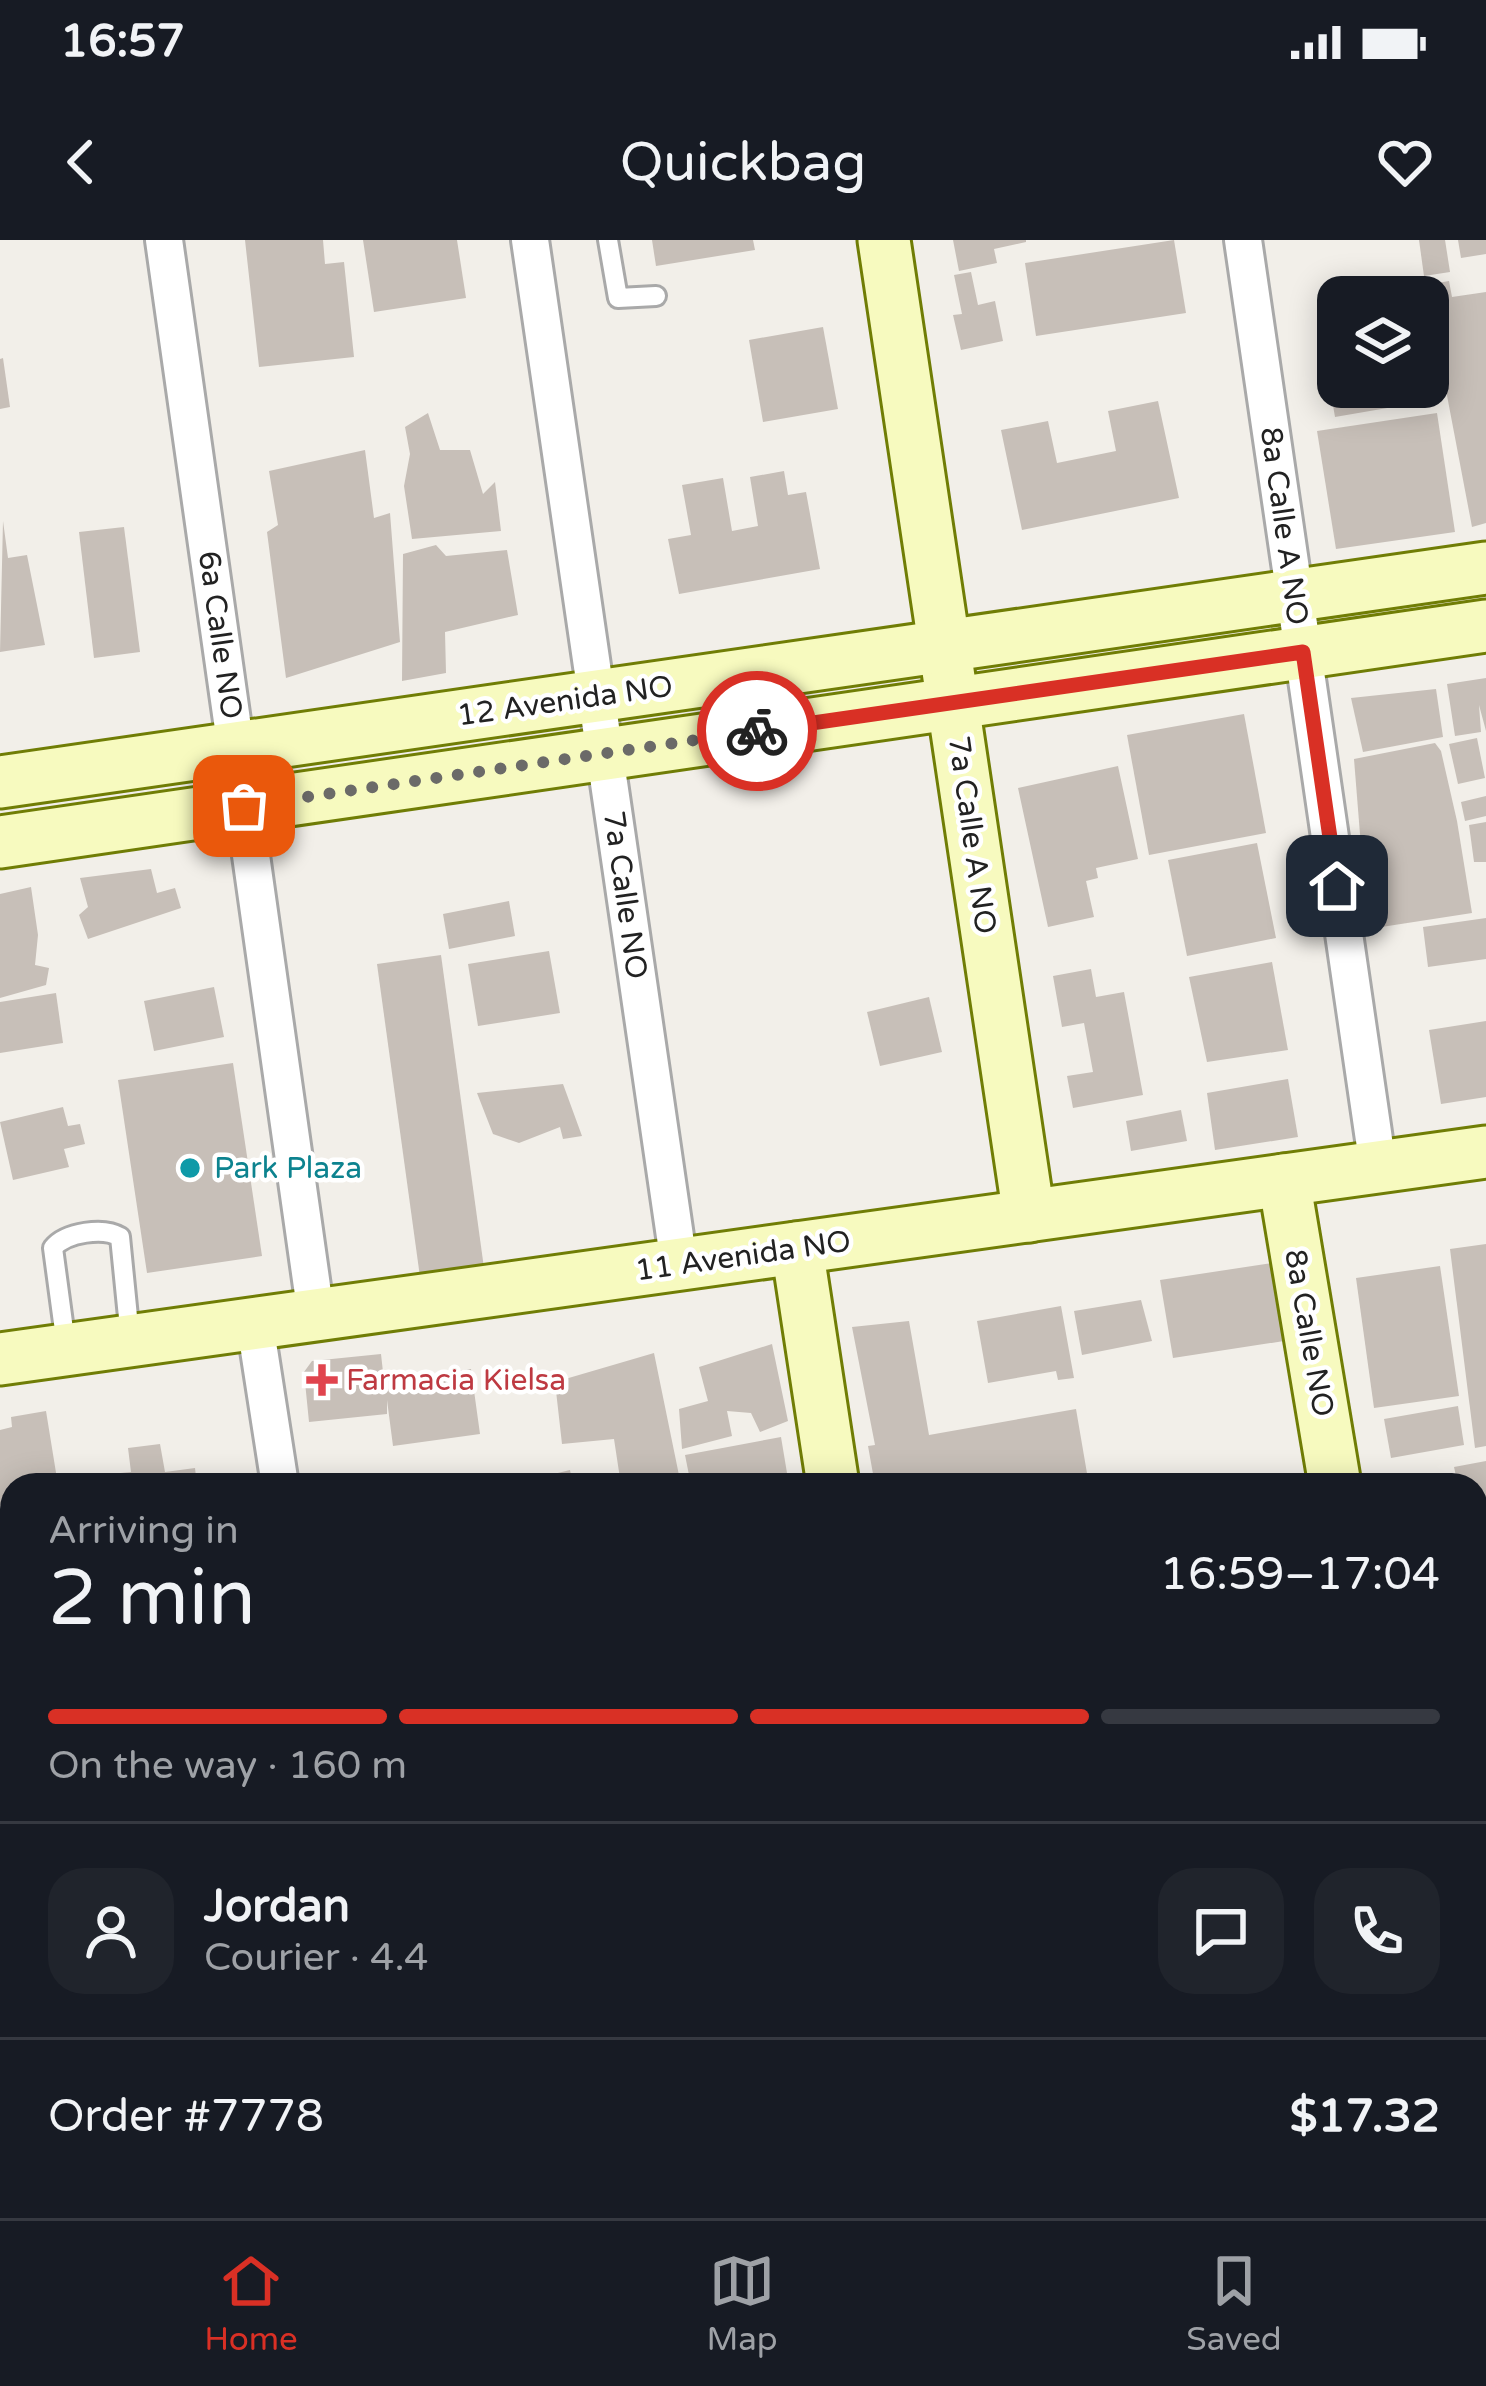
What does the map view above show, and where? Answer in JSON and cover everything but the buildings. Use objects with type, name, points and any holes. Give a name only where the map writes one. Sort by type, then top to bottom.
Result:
[{"type":"street","name":"6a Calle NO","points":[[164,240],[316,1315]]},
{"type":"street","name":"7a Calle NO","points":[[530,240],[679,1264]]},
{"type":"street","name":"7a Calle A NO","points":[[884,240],[1029,1216]]},
{"type":"street","name":"8a Calle A NO","points":[[1243,240],[1378,1167]]},
{"type":"street","name":"12 Avenida NO","points":[[0,782],[1486,568]]},
{"type":"street","name":"12 Avenida NO","points":[[0,842],[1486,626]]},
{"type":"street","name":"11 Avenida NO","points":[[0,1359],[1486,1152]]},
{"type":"street","name":"8a Calle NO","points":[[1284,1180],[1333,1473]]},
{"type":"street","points":[[796,1248],[831,1473]]},
{"type":"street","points":[[255,1324],[278,1473]]},
{"type":"lane","points":[[608,240],[618,298],[656,296]]},
{"type":"lane","points":[[67,1350],[53,1247],[64,1237],[109,1232],[120,1238],[130,1341]]},
{"type":"way so far","points":[[244,806],[757,731]]},
{"type":"place","name":"Park Plaza","points":[[190,1168]]},
{"type":"place","name":"Farmacia Kielsa","points":[[322,1380]]},
{"type":"route","points":[[757,731],[1303,652],[1337,886]]}]
